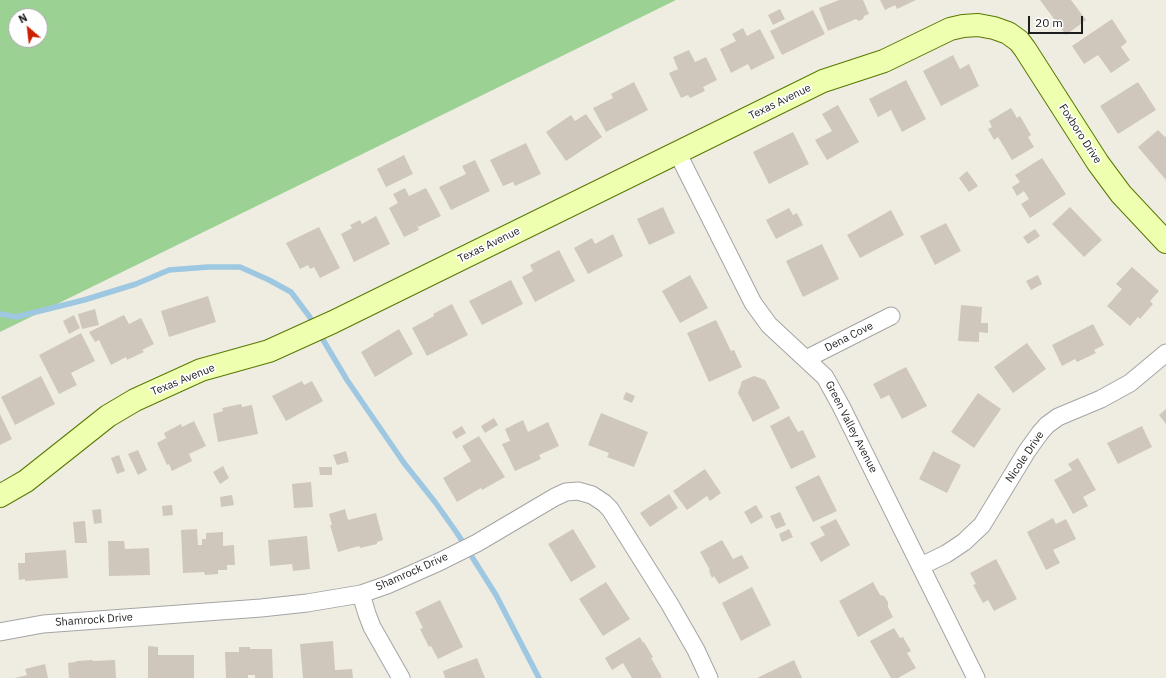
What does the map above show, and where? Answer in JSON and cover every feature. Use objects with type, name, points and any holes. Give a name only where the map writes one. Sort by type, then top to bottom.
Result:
[{"type":"street","name":"Texas Avenue","points":[[0,496],[26,481],[95,425],[135,400],[201,370],[269,352],[823,81],[884,61],[950,29],[978,25],[994,28]]},
{"type":"street","name":"Foxboro Drive","points":[[994,28],[1008,33],[1019,41],[1098,163],[1122,194],[1166,242]]},
{"type":"street","name":"Green Valley Avenue","points":[[677,152],[753,303],[769,325],[825,377],[838,400],[976,678]]},
{"type":"street","name":"Dena Cove","points":[[806,359],[891,316]]},
{"type":"street","name":"Nicole Drive","points":[[921,566],[946,554],[964,542],[982,525],[1027,451],[1047,425],[1058,417],[1101,399],[1130,383],[1166,353]]},
{"type":"street","name":"Shamrock Drive","points":[[0,632],[43,624],[261,608],[307,603],[361,594],[387,585],[467,548],[555,497],[566,492],[578,491],[592,495],[610,509],[669,603],[696,650],[709,678]]},
{"type":"street","points":[[361,594],[372,627],[401,678]]},
{"type":"green space","points":[[0,0],[676,0],[0,332]]},
{"type":"building","points":[[839,0],[863,0],[869,14],[864,16],[863,19],[859,21],[856,19],[828,31],[819,8]]},
{"type":"building","points":[[880,0],[916,0],[897,9],[895,5],[885,10]]},
{"type":"building","points":[[1040,0],[1071,0],[1086,20],[1066,35]]},
{"type":"building","points":[[780,9],[785,19],[773,25],[768,15]]},
{"type":"building","points":[[813,10],[825,34],[782,55],[770,31]]},
{"type":"building","points":[[1112,19],[1127,42],[1121,47],[1130,60],[1111,73],[1098,55],[1084,64],[1072,46]]},
{"type":"building","points":[[743,28],[747,36],[760,29],[775,58],[751,70],[748,64],[731,73],[720,49],[736,41],[732,34]]},
{"type":"building","points":[[689,50],[695,62],[706,57],[717,80],[703,87],[705,91],[690,98],[688,95],[681,98],[669,73],[678,69],[673,57]]},
{"type":"building","points":[[953,55],[960,69],[969,64],[979,86],[941,106],[923,71]]},
{"type":"building","points":[[906,80],[926,119],[902,132],[891,110],[878,117],[869,99]]},
{"type":"building","points":[[634,82],[648,110],[606,132],[593,108],[613,98],[611,94]]},
{"type":"building","points":[[1138,82],[1156,110],[1118,134],[1100,106]]},
{"type":"building","points":[[838,105],[859,142],[827,160],[815,140],[832,131],[822,114]]},
{"type":"building","points":[[1011,108],[1017,118],[1020,116],[1031,135],[1028,137],[1034,147],[1012,160],[998,137],[994,140],[988,129],[992,127],[989,121]]},
{"type":"building","points":[[586,114],[602,137],[566,161],[546,132],[571,115],[575,121]]},
{"type":"building","points":[[1158,130],[1165,137],[1166,136],[1166,180],[1138,147]]},
{"type":"building","points":[[793,132],[809,164],[769,184],[753,152]]},
{"type":"building","points":[[526,143],[541,174],[515,186],[513,182],[503,186],[490,160]]},
{"type":"building","points":[[404,155],[413,174],[386,187],[377,169]]},
{"type":"building","points":[[1042,158],[1066,194],[1030,218],[1021,204],[1029,199],[1024,191],[1017,196],[1012,187],[1020,182],[1015,175]]},
{"type":"building","points":[[475,160],[490,191],[451,210],[439,187],[466,174],[462,166]]},
{"type":"building","points":[[967,171],[978,186],[969,192],[959,178]]},
{"type":"building","points":[[405,188],[409,196],[426,188],[441,216],[418,227],[416,224],[419,230],[404,237],[389,208],[398,203],[393,194]]},
{"type":"building","points":[[663,207],[675,233],[649,245],[637,219]]},
{"type":"building","points":[[1070,207],[1102,240],[1084,257],[1052,224]]},
{"type":"building","points":[[789,208],[793,215],[797,213],[803,225],[776,239],[766,220]]},
{"type":"building","points":[[891,210],[904,235],[860,258],[847,235]]},
{"type":"building","points":[[376,216],[390,244],[354,262],[341,234],[352,228],[350,225],[360,220],[362,224]]},
{"type":"building","points":[[946,223],[961,251],[935,265],[920,236]]},
{"type":"building","points":[[319,227],[340,268],[320,278],[314,267],[310,269],[308,265],[300,269],[286,243]]},
{"type":"building","points":[[1035,229],[1040,236],[1028,244],[1023,237]]},
{"type":"building","points":[[613,234],[623,256],[588,274],[574,248],[592,238],[595,244]]},
{"type":"building","points":[[822,244],[839,279],[803,297],[786,261]]},
{"type":"building","points":[[559,250],[575,281],[535,302],[522,277],[533,271],[530,265]]},
{"type":"building","points":[[1132,267],[1159,291],[1150,301],[1153,304],[1140,319],[1138,317],[1130,326],[1107,306],[1122,289],[1116,284]]},
{"type":"building","points":[[690,275],[708,308],[680,323],[662,291]]},
{"type":"building","points":[[1038,275],[1042,284],[1031,290],[1026,281]]},
{"type":"building","points":[[511,280],[523,304],[482,325],[469,301]]},
{"type":"building","points":[[208,296],[216,322],[169,337],[161,311]]},
{"type":"building","points":[[452,304],[468,335],[427,356],[412,328],[434,316],[433,314]]},
{"type":"building","points":[[961,305],[982,307],[981,323],[988,323],[988,333],[979,332],[979,342],[958,341]]},
{"type":"building","points":[[95,309],[99,325],[82,329],[78,314]]},
{"type":"building","points":[[74,315],[80,328],[69,334],[63,321]]},
{"type":"building","points":[[124,315],[129,324],[141,318],[154,344],[142,350],[144,352],[127,360],[126,357],[111,365],[99,340],[95,342],[89,332]]},
{"type":"building","points":[[716,320],[731,351],[734,350],[742,367],[709,382],[687,333]]},
{"type":"building","points":[[1093,324],[1104,345],[1094,350],[1096,353],[1077,362],[1075,359],[1062,366],[1052,345]]},
{"type":"building","points":[[399,329],[413,354],[375,377],[361,352]]},
{"type":"building","points":[[81,333],[95,361],[71,373],[77,385],[59,394],[39,355]]},
{"type":"building","points":[[1027,343],[1046,369],[1013,393],[994,367]]},
{"type":"building","points":[[906,367],[927,406],[902,419],[889,395],[881,399],[873,384]]},
{"type":"building","points":[[41,376],[55,404],[15,425],[1,397]]},
{"type":"building","points":[[754,376],[765,380],[780,408],[753,422],[738,393],[742,381]]},
{"type":"building","points":[[302,381],[304,385],[312,381],[323,401],[286,421],[272,396]]},
{"type":"building","points":[[626,392],[635,396],[632,403],[623,399]]},
{"type":"building","points":[[978,393],[1001,409],[974,448],[951,432]]},
{"type":"building","points":[[241,404],[242,407],[252,405],[258,434],[218,442],[213,414],[223,411],[222,408]]},
{"type":"building","points":[[1166,409],[1166,424],[1159,415]]},
{"type":"building","points":[[601,413],[648,432],[634,467],[607,457],[609,453],[588,445]]},
{"type":"building","points":[[0,414],[12,439],[0,445]]},
{"type":"building","points":[[789,416],[798,432],[803,430],[816,457],[791,469],[770,426]]},
{"type":"building","points":[[494,418],[498,425],[485,433],[481,426]]},
{"type":"building","points":[[523,420],[528,432],[548,422],[559,446],[539,455],[541,459],[515,471],[502,444],[510,441],[505,429]]},
{"type":"building","points":[[194,421],[206,446],[189,454],[192,461],[172,471],[169,464],[167,465],[157,443],[166,438],[164,433],[181,424],[182,427]]},
{"type":"building","points":[[462,426],[466,433],[456,439],[452,432]]},
{"type":"building","points":[[1142,426],[1152,447],[1118,464],[1107,443]]},
{"type":"building","points":[[479,436],[505,477],[482,490],[481,488],[457,502],[443,478],[471,461],[462,446]]},
{"type":"building","points":[[138,450],[147,470],[138,475],[128,454]]},
{"type":"building","points":[[346,451],[349,462],[337,465],[333,455]]},
{"type":"building","points":[[933,451],[961,465],[947,493],[919,479]]},
{"type":"building","points":[[119,455],[125,471],[117,474],[111,458]]},
{"type":"building","points":[[1078,458],[1096,490],[1083,497],[1088,506],[1073,514],[1054,480],[1072,470],[1068,464]]},
{"type":"building","points":[[223,466],[229,478],[220,484],[213,472]]},
{"type":"building","points":[[319,467],[332,467],[332,475],[320,475]]},
{"type":"building","points":[[705,469],[721,493],[710,501],[707,496],[687,510],[673,491]]},
{"type":"building","points":[[819,475],[837,511],[813,522],[795,487]]},
{"type":"building","points":[[311,482],[313,507],[294,508],[292,484]]},
{"type":"building","points":[[669,494],[678,508],[650,527],[640,513]]},
{"type":"building","points":[[232,495],[234,505],[221,507],[220,497]]},
{"type":"building","points":[[172,505],[173,515],[163,516],[162,506]]},
{"type":"building","points":[[756,505],[763,517],[751,524],[744,512]]},
{"type":"building","points":[[101,509],[102,523],[94,524],[92,510]]},
{"type":"building","points":[[345,509],[348,520],[376,513],[383,540],[377,542],[377,544],[360,548],[359,546],[338,552],[330,525],[332,525],[329,514]]},
{"type":"building","points":[[780,512],[786,525],[776,529],[770,516]]},
{"type":"building","points":[[1053,518],[1056,524],[1066,519],[1076,539],[1053,550],[1060,563],[1046,570],[1027,532]]},
{"type":"building","points":[[836,519],[850,545],[821,562],[810,543],[825,535],[820,527]]},
{"type":"building","points":[[85,521],[87,543],[75,543],[73,522]]},
{"type":"building","points":[[197,529],[198,545],[202,545],[202,539],[206,539],[206,533],[223,532],[223,546],[234,545],[235,565],[227,565],[227,570],[218,570],[218,574],[205,575],[204,572],[183,573],[181,530]]},
{"type":"building","points":[[573,529],[596,567],[571,582],[548,544]]},
{"type":"building","points":[[789,529],[793,537],[782,542],[779,534]]},
{"type":"building","points":[[307,536],[310,569],[293,571],[292,564],[270,566],[268,540]]},
{"type":"building","points":[[722,540],[733,559],[742,555],[749,568],[719,584],[714,576],[712,578],[709,571],[710,570],[700,552]]},
{"type":"building","points":[[108,541],[124,541],[125,549],[149,548],[150,575],[109,576]]},
{"type":"building","points":[[66,550],[68,578],[25,581],[25,579],[19,580],[18,563],[25,563],[25,553]]},
{"type":"building","points":[[996,559],[1017,599],[994,611],[988,600],[983,603],[973,585],[976,584],[970,573]]},
{"type":"building","points":[[606,582],[630,619],[603,636],[579,599]]},
{"type":"building","points":[[873,582],[880,595],[884,596],[888,602],[888,607],[893,617],[858,637],[839,601]]},
{"type":"building","points":[[752,587],[771,625],[741,641],[722,603]]},
{"type":"building","points":[[440,600],[463,647],[438,659],[431,646],[429,647],[420,629],[423,628],[415,612]]},
{"type":"building","points":[[894,628],[900,638],[903,637],[911,651],[907,653],[916,668],[898,678],[891,678],[870,641]]},
{"type":"building","points":[[640,637],[653,657],[651,658],[662,677],[632,678],[623,663],[612,670],[605,658]]},
{"type":"building","points":[[333,641],[335,670],[352,669],[353,678],[303,678],[300,644]]},
{"type":"building","points":[[148,646],[158,647],[158,655],[194,655],[194,678],[148,678]]},
{"type":"building","points":[[239,647],[250,647],[250,649],[272,649],[273,678],[255,678],[255,675],[248,675],[248,678],[226,678],[225,652],[239,652]]},
{"type":"building","points":[[477,658],[485,678],[445,678],[443,671]]},
{"type":"building","points":[[92,660],[115,660],[116,678],[69,678],[68,663]]},
{"type":"building","points":[[794,660],[802,678],[757,678]]},
{"type":"building","points":[[45,664],[48,678],[15,678],[27,675],[25,669]]},
{"type":"waterway","points":[[0,314],[16,317],[84,300],[136,284],[169,270],[208,267],[240,267],[291,292],[315,326]]},
{"type":"waterway","points":[[319,333],[347,380],[404,463],[457,533],[496,595],[539,678]]}]
